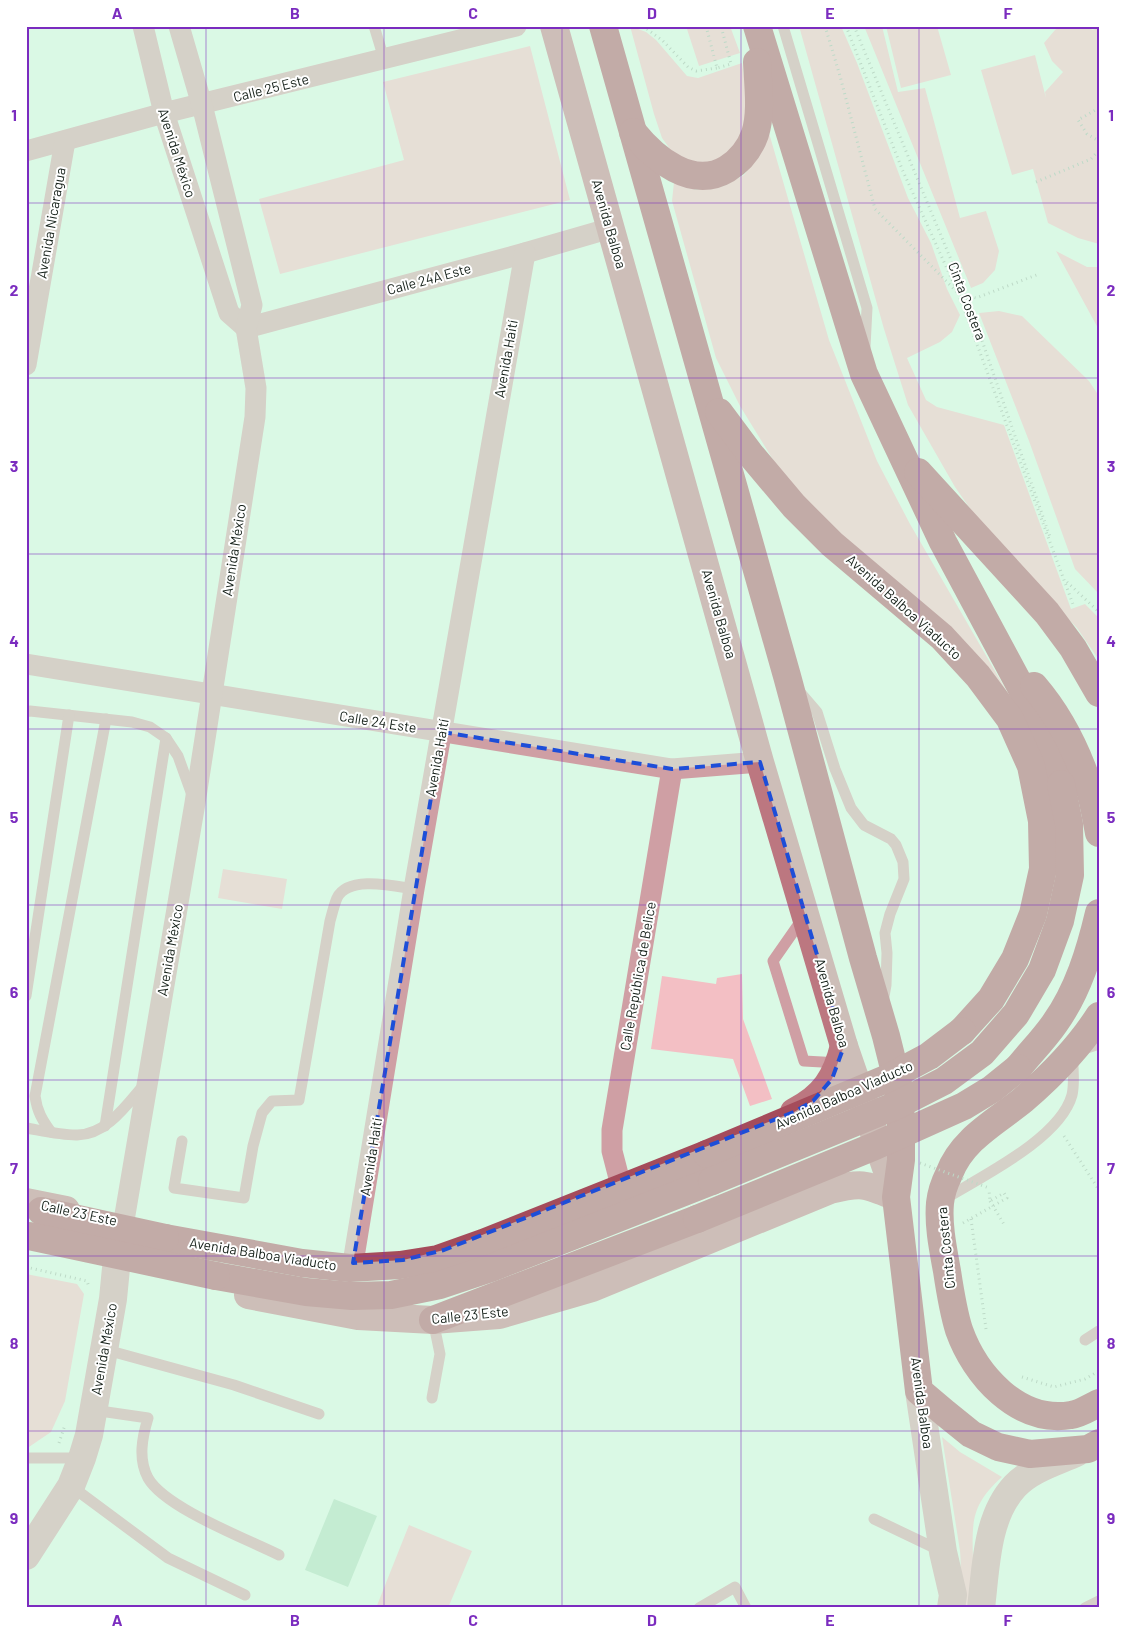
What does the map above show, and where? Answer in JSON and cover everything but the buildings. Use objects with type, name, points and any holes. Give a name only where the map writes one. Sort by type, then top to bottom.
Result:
[{"type":"highway","name":"Avenida Balboa","points":[[603,26],[787,676],[898,1084],[901,1120],[901,1160],[896,1197],[919,1391]]},
{"type":"highway","points":[[632,131],[653,154],[680,171],[695,176],[708,176],[720,173],[736,164],[752,143],[756,132],[759,97],[755,26]]},
{"type":"highway","points":[[755,26],[864,374],[943,542],[1001,647],[1048,702],[1063,726],[1090,788],[1099,833]]},
{"type":"highway","name":"Avenida Balboa Viaducto","points":[[26,1209],[166,1238],[302,1263],[350,1268],[400,1265],[438,1259],[483,1243],[698,1157],[886,1079],[929,1056],[962,1031],[991,999],[1016,960],[1033,914],[1043,869],[1042,821],[1031,766],[1010,719],[978,676],[942,637],[832,544],[794,506],[751,455],[709,399]]},
{"type":"highway","points":[[900,451],[1047,613],[1073,648],[1099,693]]},
{"type":"highway","name":"Avenida Balboa Viaducto","points":[[26,1235],[216,1276],[306,1292],[352,1296],[391,1295],[440,1285],[491,1268],[897,1105],[944,1081],[982,1053],[1016,1014],[1042,970],[1060,921],[1070,874],[1069,824],[1061,784],[1050,747],[1001,647]]},
{"type":"highway","points":[[433,1320],[697,1219],[875,1146],[964,1106],[992,1089],[1018,1068],[1056,1023],[1073,992],[1090,949],[1099,912]]},
{"type":"highway","name":"Cinta Costera","points":[[1099,1016],[1072,1053],[1052,1075],[966,1145],[949,1172],[940,1202],[941,1236],[952,1303],[963,1339],[971,1356],[986,1377],[1001,1394],[1022,1407],[1046,1415],[1072,1416],[1099,1403]]},
{"type":"highway","points":[[919,1391],[972,1434],[998,1447],[1030,1454],[1093,1446]]},
{"type":"main road","name":"Avenida Balboa","points":[[554,26],[760,762],[806,914],[842,1054],[896,1197]]},
{"type":"main road","name":"Calle 23 Este","points":[[26,1202],[124,1222],[353,1263],[404,1260],[444,1250],[486,1236],[794,1112],[813,1100],[824,1090],[832,1079],[842,1054]]},
{"type":"main road","points":[[813,1100],[836,1122],[842,1136],[843,1166],[830,1190]]},
{"type":"main road","name":"Calle 23 Este","points":[[26,1249],[358,1316],[433,1320],[498,1315],[592,1288],[830,1190],[853,1184],[864,1184],[896,1197]]},
{"type":"street","name":"Avenida México","points":[[143,26],[164,113],[229,313],[246,328]]},
{"type":"street","name":"Avenida México","points":[[26,1556],[71,1486],[89,1435],[195,803],[255,417],[256,388],[246,328],[252,305],[202,105],[179,26]]},
{"type":"street","name":"Calle 25 Este","points":[[26,150],[164,113],[516,26]]},
{"type":"street","name":"Avenida Nicaragua","points":[[26,365],[65,141]]},
{"type":"street","name":"Calle 24A Este","points":[[246,328],[611,228]]},
{"type":"street","name":"Avenida Haití","points":[[353,1263],[414,890],[525,253]]},
{"type":"street","name":"Calle 24 Este","points":[[26,664],[672,769],[760,762]]},
{"type":"street","name":"Calle República de Belice","points":[[620,1182],[612,1151],[612,1130],[672,769]]},
{"type":"street","name":"Avenida Balboa","points":[[919,1391],[952,1604]]},
{"type":"street","points":[[980,1604],[992,1537],[999,1511],[1016,1486],[1041,1467],[1093,1446]]},
{"type":"lane","points":[[374,26],[384,59]]},
{"type":"lane","points":[[783,26],[867,308],[864,374]]},
{"type":"lane","points":[[787,676],[817,712],[835,769],[851,808],[864,825],[891,839],[896,845],[902,862],[904,879],[890,914],[885,933],[887,953],[886,985],[880,1016]]},
{"type":"lane","points":[[26,712],[106,719],[150,727],[166,738],[178,756],[195,803]]},
{"type":"lane","points":[[26,996],[69,715]]},
{"type":"lane","points":[[51,1132],[39,1113],[35,1096],[106,719]]},
{"type":"lane","points":[[105,1126],[166,738]]},
{"type":"lane","points":[[182,1141],[174,1188],[244,1198],[253,1146],[262,1113],[272,1101],[299,1100],[330,921],[337,897],[349,886],[378,884],[414,890]]},
{"type":"lane","points":[[806,914],[773,961],[804,1061],[842,1054]]},
{"type":"lane","points":[[940,1202],[1019,1154],[1056,1123],[1066,1109],[1072,1095],[1074,1081],[1072,1053],[1099,1044]]},
{"type":"lane","points":[[26,1128],[77,1135],[91,1133],[105,1126],[126,1106],[148,1079]]},
{"type":"lane","points":[[432,1398],[440,1354],[433,1320]]},
{"type":"lane","points":[[1085,1340],[1099,1332]]},
{"type":"lane","points":[[103,1349],[234,1384],[319,1414]]},
{"type":"lane","points":[[93,1410],[148,1418],[142,1438],[142,1457],[148,1478],[163,1495],[190,1512],[279,1555]]},
{"type":"lane","points":[[26,1458],[82,1458]]},
{"type":"lane","points":[[71,1486],[168,1558],[245,1595]]},
{"type":"lane","points":[[874,1519],[943,1552]]},
{"type":"lane","points":[[699,1608],[735,1587],[746,1608]]},
{"type":"lane","points":[[1085,1608],[1099,1601]]},
{"type":"path","points":[[643,26],[663,41],[688,68],[696,71],[731,64],[721,26]]},
{"type":"path","points":[[706,26],[717,68]]},
{"type":"path","points":[[825,26],[875,209],[958,293],[976,298],[1039,274]]},
{"type":"path","points":[[846,26],[902,169],[958,293],[1065,580],[1099,612]]},
{"type":"path","name":"Cinta Costera","points":[[854,26],[966,295],[1065,580]]},
{"type":"path","points":[[1099,108],[1078,120],[1087,134],[1099,141]]},
{"type":"path","points":[[1036,182],[1090,158],[1099,150]]},
{"type":"path","points":[[1056,1123],[1099,1190]]},
{"type":"path","points":[[920,1163],[990,1188],[990,1201],[1005,1226]]},
{"type":"path","points":[[986,1210],[1007,1198],[1004,1193],[990,1201]]},
{"type":"path","points":[[971,1219],[986,1331]]},
{"type":"path","points":[[26,1267],[87,1281],[92,1295]]},
{"type":"path","points":[[1015,1371],[1023,1378],[1054,1387],[1085,1379],[1099,1371]]},
{"type":"path","points":[[54,1458],[66,1420]]},
{"type":"highlighted area","points":[[442,732],[672,769],[760,762],[844,1046],[832,1079],[813,1101],[794,1112],[444,1250],[403,1260],[353,1263]]},
{"type":"shaded area","points":[[630,26],[646,32],[656,40],[687,76],[698,78],[742,63],[748,103],[747,123],[732,156],[703,168],[673,153],[662,138]]},
{"type":"shaded area","points":[[686,26],[730,26],[740,53],[699,66]]},
{"type":"shaded area","points":[[799,26],[841,26],[908,198],[931,243],[947,289],[960,315],[952,332],[940,342],[907,358],[926,400],[937,407],[1004,425],[1071,609],[1085,604],[1099,618],[1099,660],[1077,628],[990,537],[955,487],[908,405],[884,329]]},
{"type":"shaded area","points":[[864,26],[882,26],[898,92],[925,88],[960,218],[986,211],[999,251],[995,270],[983,283],[971,288]]},
{"type":"shaded area","points":[[886,26],[937,26],[951,75],[901,88]]},
{"type":"shaded area","points":[[1061,26],[1090,26],[1092,30],[1099,28],[1099,244],[1078,238],[1048,223],[1033,169],[1012,175],[981,70],[1035,55],[1046,98],[1045,92],[1063,72],[1052,61],[1044,43]]},
{"type":"shaded area","points":[[530,46],[570,200],[280,274],[259,199],[404,160],[383,82]]},
{"type":"shaded area","points":[[767,126],[829,340],[877,461],[910,524],[1017,709],[824,522],[780,471],[740,406],[716,358],[672,201],[674,182],[696,190],[724,186],[744,175],[757,158]]},
{"type":"shaded area","points":[[1056,251],[1087,267],[1099,267],[1099,330]]},
{"type":"shaded area","points":[[999,311],[1022,316],[1089,381],[1099,396],[1099,594],[1075,569],[1029,441],[979,313]]},
{"type":"shaded area","points":[[223,869],[287,879],[282,909],[218,898]]},
{"type":"shaded area","points":[[742,974],[743,1019],[772,1099],[750,1106],[733,1059],[651,1049],[662,976],[716,984],[717,978]]},
{"type":"shaded area","points":[[26,1274],[77,1284],[84,1294],[65,1401],[51,1432],[26,1449]]},
{"type":"shaded area","points":[[942,1437],[960,1452],[1002,1477],[984,1496],[975,1514],[973,1583],[967,1606],[963,1607],[960,1551]]},
{"type":"shaded area","points":[[334,1499],[377,1516],[348,1587],[305,1570]]},
{"type":"shaded area","points":[[409,1525],[472,1551],[448,1608],[376,1608]]}]
